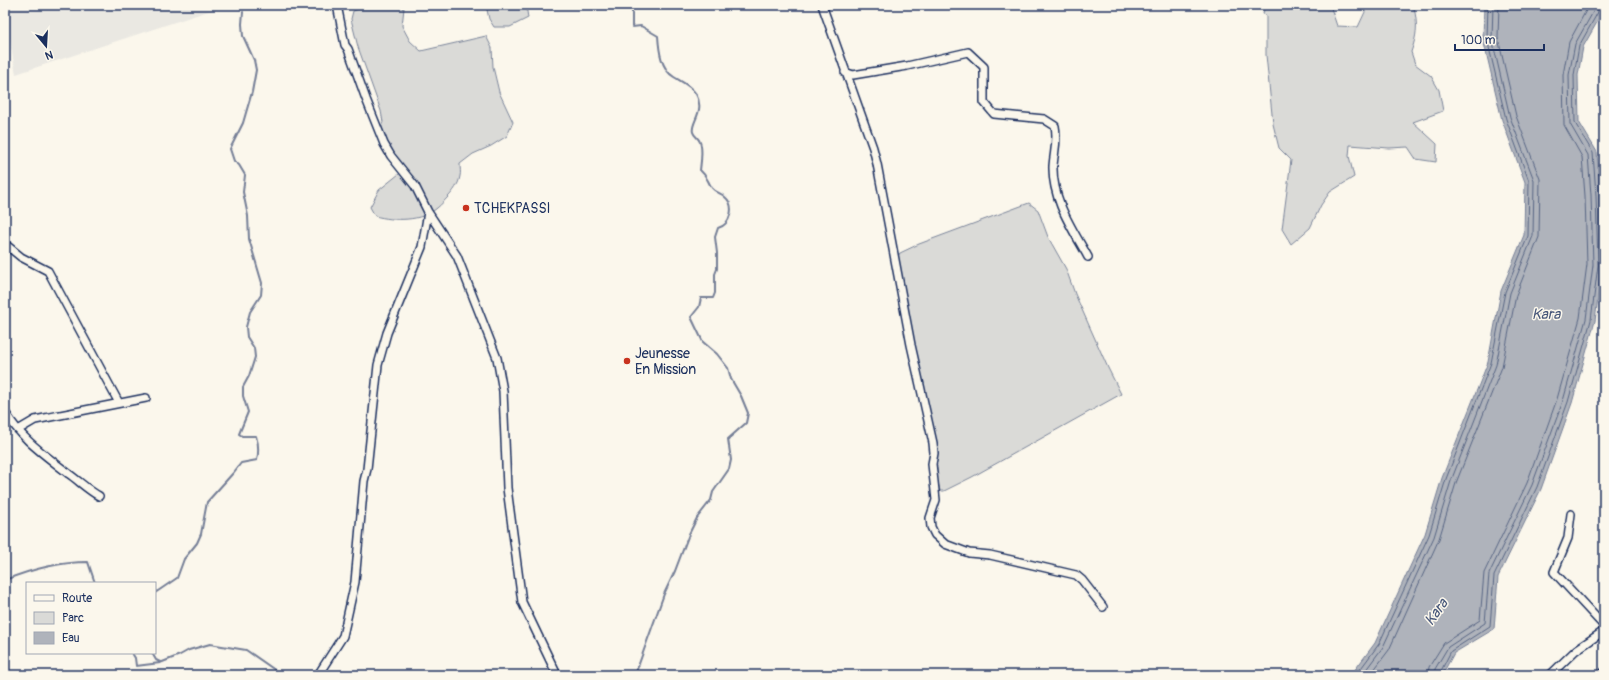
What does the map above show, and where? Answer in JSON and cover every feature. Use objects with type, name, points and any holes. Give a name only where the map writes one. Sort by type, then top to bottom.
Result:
[{"type":"street","points":[[337,5],[346,45],[384,144],[391,156],[415,186],[428,212],[457,256],[497,358],[504,391],[507,488],[522,602],[557,675]]},
{"type":"street","points":[[822,5],[873,148],[877,164],[910,345],[933,443],[934,453],[932,464],[936,500],[930,518],[931,527],[935,535],[945,544],[969,553],[990,555],[1076,575],[1082,580],[1103,607]]},
{"type":"street","points":[[845,72],[853,76],[907,66],[968,52],[984,67],[984,102],[994,114],[1044,119],[1055,126],[1057,136],[1053,165],[1055,188],[1062,211],[1088,257]]},
{"type":"street","points":[[318,675],[343,636],[355,582],[364,481],[367,470],[378,365],[387,333],[422,247],[428,212]]},
{"type":"street","points":[[5,244],[21,257],[48,271],[119,403]]},
{"type":"street","points":[[18,430],[35,420],[146,398]]},
{"type":"street","points":[[5,412],[13,425],[47,458],[68,472],[88,490],[99,496]]},
{"type":"street","points":[[1572,514],[1568,538],[1554,572],[1604,626]]},
{"type":"street","points":[[1550,675],[1576,650],[1604,631]]},
{"type":"street","points":[[1601,675],[1604,672]]},
{"type":"shaded area","points":[[5,5],[227,5],[16,74],[5,15]]},
{"type":"green space","points":[[371,5],[394,5],[404,8],[402,26],[410,41],[421,51],[486,36],[492,48],[493,67],[499,92],[513,122],[507,136],[491,146],[473,154],[460,164],[460,175],[457,185],[440,206],[431,213],[415,218],[390,219],[375,216],[370,207],[379,190],[404,170],[391,152],[380,129],[383,122],[381,111],[358,47],[351,19],[353,11]]},
{"type":"green space","points":[[486,5],[526,5],[528,18],[510,27],[494,27],[489,19]]},
{"type":"green space","points":[[1265,5],[1330,5],[1337,26],[1358,27],[1365,12],[1366,5],[1407,5],[1414,8],[1416,30],[1415,40],[1411,52],[1415,64],[1431,76],[1439,90],[1443,111],[1413,122],[1437,144],[1436,162],[1416,159],[1408,147],[1389,148],[1350,145],[1349,156],[1354,177],[1330,192],[1321,205],[1310,228],[1291,244],[1282,229],[1291,160],[1279,148],[1273,124],[1266,55],[1266,15],[1263,14]]},
{"type":"green space","points":[[1029,203],[1038,210],[1048,237],[1066,269],[1075,294],[1121,394],[972,477],[944,491],[940,491],[934,465],[926,403],[897,258],[900,253],[919,244]]},
{"type":"water","name":"Kara","points":[[1484,5],[1604,5],[1604,10],[1583,47],[1578,75],[1579,122],[1597,152],[1600,195],[1602,265],[1595,321],[1572,403],[1541,489],[1498,577],[1494,629],[1454,653],[1442,675],[1351,675],[1375,643],[1425,534],[1442,478],[1488,362],[1501,291],[1524,235],[1525,182],[1502,120],[1483,39]]},
{"type":"waterway","points":[[632,5],[632,27],[641,26],[658,36],[660,53],[666,69],[674,77],[689,86],[699,100],[699,111],[693,128],[694,133],[701,145],[702,156],[700,170],[703,172],[712,188],[725,197],[730,205],[730,215],[726,223],[718,228],[715,237],[717,253],[715,293],[713,298],[701,298],[699,307],[691,317],[703,342],[717,354],[728,368],[731,379],[741,396],[748,413],[746,423],[728,439],[731,460],[729,469],[713,492],[711,500],[697,518],[689,534],[675,571],[664,594],[635,675]]},
{"type":"waterway","points":[[156,592],[177,578],[184,559],[197,543],[201,534],[207,502],[241,463],[257,460],[258,457],[256,436],[242,436],[239,434],[248,412],[243,396],[243,387],[249,376],[255,357],[254,348],[247,337],[246,327],[250,312],[261,295],[262,283],[249,239],[248,216],[243,192],[245,175],[239,165],[234,161],[230,149],[243,123],[252,92],[256,70],[254,60],[243,36],[243,12]]},
{"type":"waterway","points":[[5,580],[46,567],[67,563],[88,562],[95,582]]},
{"type":"waterway","points":[[133,654],[135,658],[136,666],[160,663],[189,650],[210,644],[246,650],[282,675]]},
{"type":"waterway","points":[[153,654],[156,660],[160,662]]},
{"type":"place","name":"TCHEKPASSI","points":[[466,208]]},
{"type":"place","name":"Jeunesse En Mission","points":[[627,361]]}]
